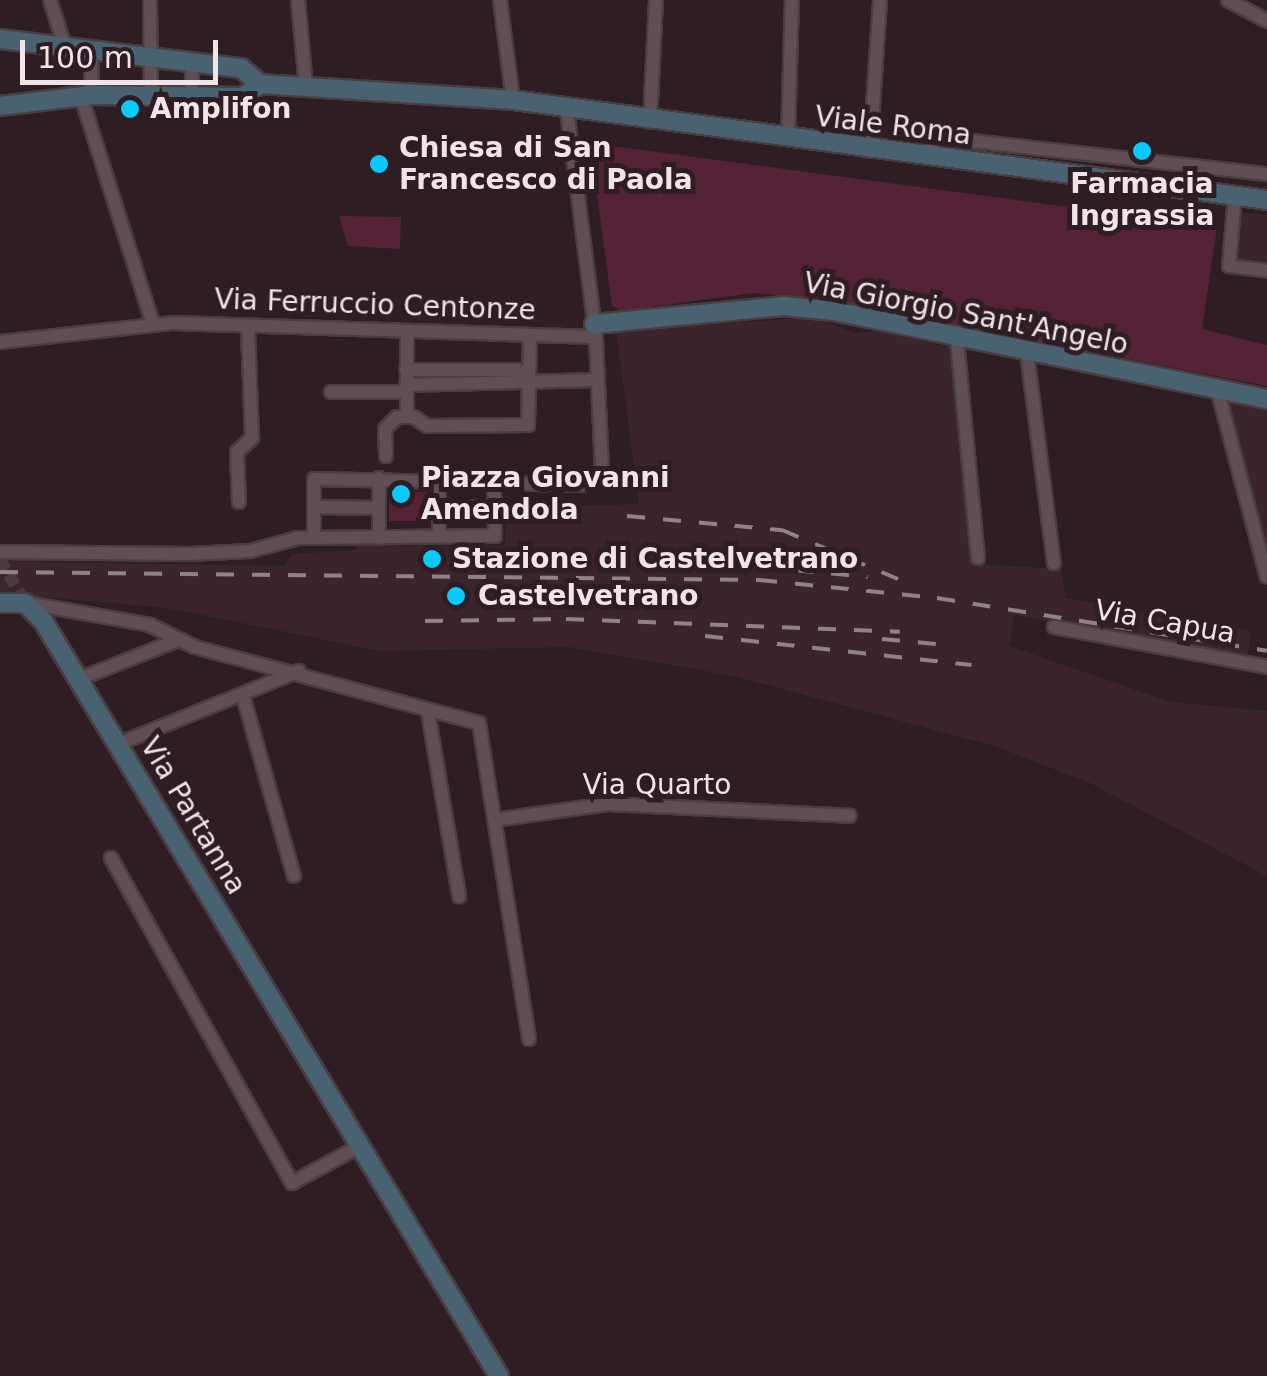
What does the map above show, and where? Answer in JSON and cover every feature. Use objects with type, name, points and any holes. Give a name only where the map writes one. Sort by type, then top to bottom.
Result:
[{"type":"street","points":[[50,0],[64,47]]},
{"type":"street","points":[[150,0],[151,94]]},
{"type":"street","points":[[298,0],[306,88]]},
{"type":"street","points":[[500,0],[514,100]]},
{"type":"street","points":[[650,122],[656,0]]},
{"type":"street","points":[[788,140],[792,0]]},
{"type":"street","points":[[870,151],[880,0]]},
{"type":"street","points":[[1228,0],[1267,21]]},
{"type":"street","points":[[0,38],[249,70],[260,84],[244,97],[86,95],[0,106]]},
{"type":"street","points":[[92,50],[86,95],[153,326]]},
{"type":"street","points":[[191,96],[192,62]]},
{"type":"street","name":"Viale Roma","points":[[260,84],[514,100],[567,112],[1267,200]]},
{"type":"street","points":[[314,538],[314,479],[596,482],[602,471],[595,330],[567,112]]},
{"type":"street","points":[[928,158],[935,137],[1267,174]]},
{"type":"street","points":[[1235,196],[1229,266],[1267,270]]},
{"type":"street","name":"Via Giorgio Sant'Angelo","points":[[595,330],[783,306],[1267,399]]},
{"type":"street","name":"Via Ferruccio Centonze","points":[[0,342],[153,326],[530,335],[595,330]]},
{"type":"street","points":[[239,502],[237,452],[252,438],[248,327]]},
{"type":"street","points":[[406,333],[407,417]]},
{"type":"street","points":[[407,417],[427,426],[528,425],[530,335]]},
{"type":"street","points":[[957,340],[978,558]]},
{"type":"street","points":[[1027,353],[1054,563]]},
{"type":"street","points":[[331,392],[406,382],[521,386],[529,378],[598,380]]},
{"type":"street","points":[[1218,392],[1267,577]]},
{"type":"street","points":[[386,456],[385,430],[407,417]]},
{"type":"street","points":[[379,478],[380,538]]},
{"type":"street","points":[[439,478],[439,536]]},
{"type":"street","points":[[0,552],[250,552],[314,538],[495,536],[500,479]]},
{"type":"street","points":[[314,507],[379,508]]},
{"type":"street","points":[[438,507],[495,507]]},
{"type":"street","points":[[0,603],[25,603],[150,625],[178,640],[479,723],[530,1039]]},
{"type":"street","name":"Via Partanna","points":[[25,603],[79,678],[500,1376]]},
{"type":"street","name":"Via Capua","points":[[1054,627],[1267,667]]},
{"type":"street","points":[[79,678],[178,640]]},
{"type":"street","points":[[118,744],[299,671]]},
{"type":"street","points":[[242,696],[294,876]]},
{"type":"street","points":[[428,712],[460,896]]},
{"type":"street","name":"Via Quarto","points":[[494,820],[608,804],[850,816]]},
{"type":"street","points":[[111,858],[292,1183],[360,1146]]},
{"type":"shaded area","points":[[590,143],[1217,227],[1202,329],[1267,345],[1267,386],[816,298],[753,293],[622,311],[612,306]]},
{"type":"shaded area","points":[[1241,212],[1267,215],[1267,262],[1237,259]]},
{"type":"shaded area","points":[[339,216],[401,217],[400,249],[348,246]]},
{"type":"shaded area","points":[[816,317],[853,333],[874,331],[954,348],[974,564],[1061,569],[1066,598],[1251,631],[1247,658],[1015,615],[1009,646],[1171,702],[1267,711],[1267,876],[1092,784],[998,747],[734,676],[569,647],[379,651],[168,608],[0,593],[0,561],[285,566],[292,554],[356,550],[356,545],[505,546],[506,508],[639,504],[616,331]]},
{"type":"shaded area","points":[[1228,402],[1267,409],[1267,554],[1254,503]]},
{"type":"shaded area","points":[[389,492],[427,492],[427,521],[389,521]]},
{"type":"tunnel","points":[[0,559],[25,603]]},
{"type":"railway","points":[[627,516],[782,530],[903,581]]},
{"type":"railway","points":[[609,562],[724,566]]},
{"type":"railway","points":[[759,567],[868,577]]},
{"type":"railway","points":[[0,572],[759,580],[937,598],[1267,651]]},
{"type":"railway","points":[[425,621],[566,619],[900,632]]},
{"type":"railway","points":[[705,636],[971,665]]},
{"type":"railway","points":[[882,639],[936,644]]},
{"type":"place","name":"Amplifon","points":[[130,109]]},
{"type":"place","name":"Farmacia Ingrassia","points":[[1142,151]]},
{"type":"place","name":"Chiesa di San Francesco di Paola","points":[[379,164]]},
{"type":"place","name":"Piazza Giovanni Amendola","points":[[401,494]]},
{"type":"place","name":"Stazione di Castelvetrano","points":[[432,559]]},
{"type":"place","name":"Castelvetrano","points":[[456,596]]}]
